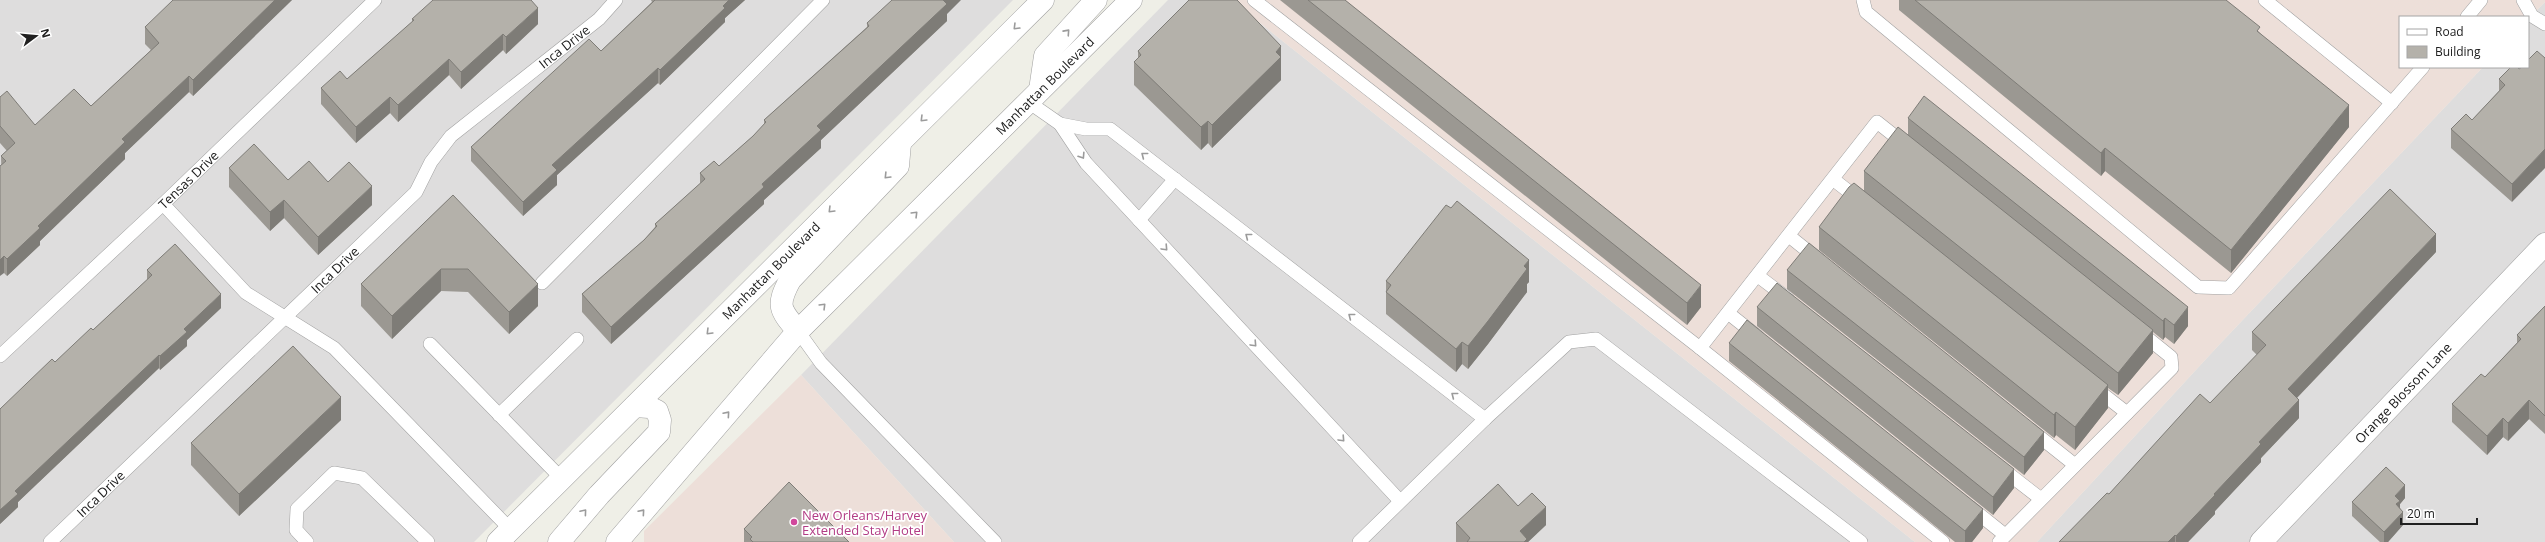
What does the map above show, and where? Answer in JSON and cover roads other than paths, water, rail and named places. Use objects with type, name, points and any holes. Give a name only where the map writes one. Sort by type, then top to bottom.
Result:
[{"type":"street","name":"Manhattan Boulevard","points":[[505,536],[1043,0]]},
{"type":"street","points":[[1034,96],[1045,56],[1096,0]]},
{"type":"street","name":"Manhattan Boulevard","points":[[617,542],[798,331],[1131,0]]},
{"type":"street","points":[[798,331],[781,308],[784,291],[790,280],[814,253],[898,166],[900,141]]},
{"type":"street","name":"Orange Blossom Lane","points":[[2262,542],[2545,244]]},
{"type":"street","points":[[559,542],[599,495],[659,432],[660,420],[657,411],[649,407],[635,406]]},
{"type":"lane","name":"Tensas Drive","points":[[0,356],[163,204],[374,0]]},
{"type":"lane","name":"Inca Drive","points":[[50,542],[416,192],[431,162],[451,136],[599,19],[616,0]]},
{"type":"lane","points":[[542,283],[823,0]]},
{"type":"lane","points":[[1254,0],[1700,348],[1943,542]]},
{"type":"lane","points":[[1863,0],[1866,12],[2198,287],[2229,288],[2422,68]]},
{"type":"lane","points":[[2265,0],[2392,103]]},
{"type":"lane","points":[[2469,16],[2481,0]]},
{"type":"lane","points":[[2523,0],[2532,16],[2545,24]]},
{"type":"lane","points":[[1034,96],[1060,124],[1086,163],[1400,501]]},
{"type":"lane","points":[[1700,348],[1834,180],[1877,122],[1915,152]]},
{"type":"lane","points":[[1060,124],[1086,129],[1110,129],[1485,419]]},
{"type":"lane","points":[[1139,220],[1175,179]]},
{"type":"lane","points":[[1834,180],[1871,210]]},
{"type":"lane","points":[[163,204],[246,293],[334,348],[505,536]]},
{"type":"lane","points":[[1789,236],[1826,266]]},
{"type":"lane","points":[[1758,276],[1795,305]]},
{"type":"lane","points":[[1728,313],[1765,343]]},
{"type":"lane","points":[[1962,501],[2002,539],[2172,368],[2171,357],[2127,322]]},
{"type":"lane","points":[[798,331],[821,363],[995,542]]},
{"type":"lane","points":[[499,415],[577,339]]},
{"type":"lane","points":[[1359,542],[1485,419],[1569,342],[1596,339],[1861,542]]},
{"type":"lane","points":[[430,344],[562,479]]},
{"type":"lane","points":[[2083,378],[2127,413]]},
{"type":"lane","points":[[2019,421],[2075,466]]},
{"type":"lane","points":[[1992,460],[2041,499]]},
{"type":"lane","points":[[307,542],[296,530],[297,509],[334,473],[362,478],[428,542]]},
{"type":"place","name":"New Orleans/Harvey Extended Stay Hotel","points":[[794,522]]}]
